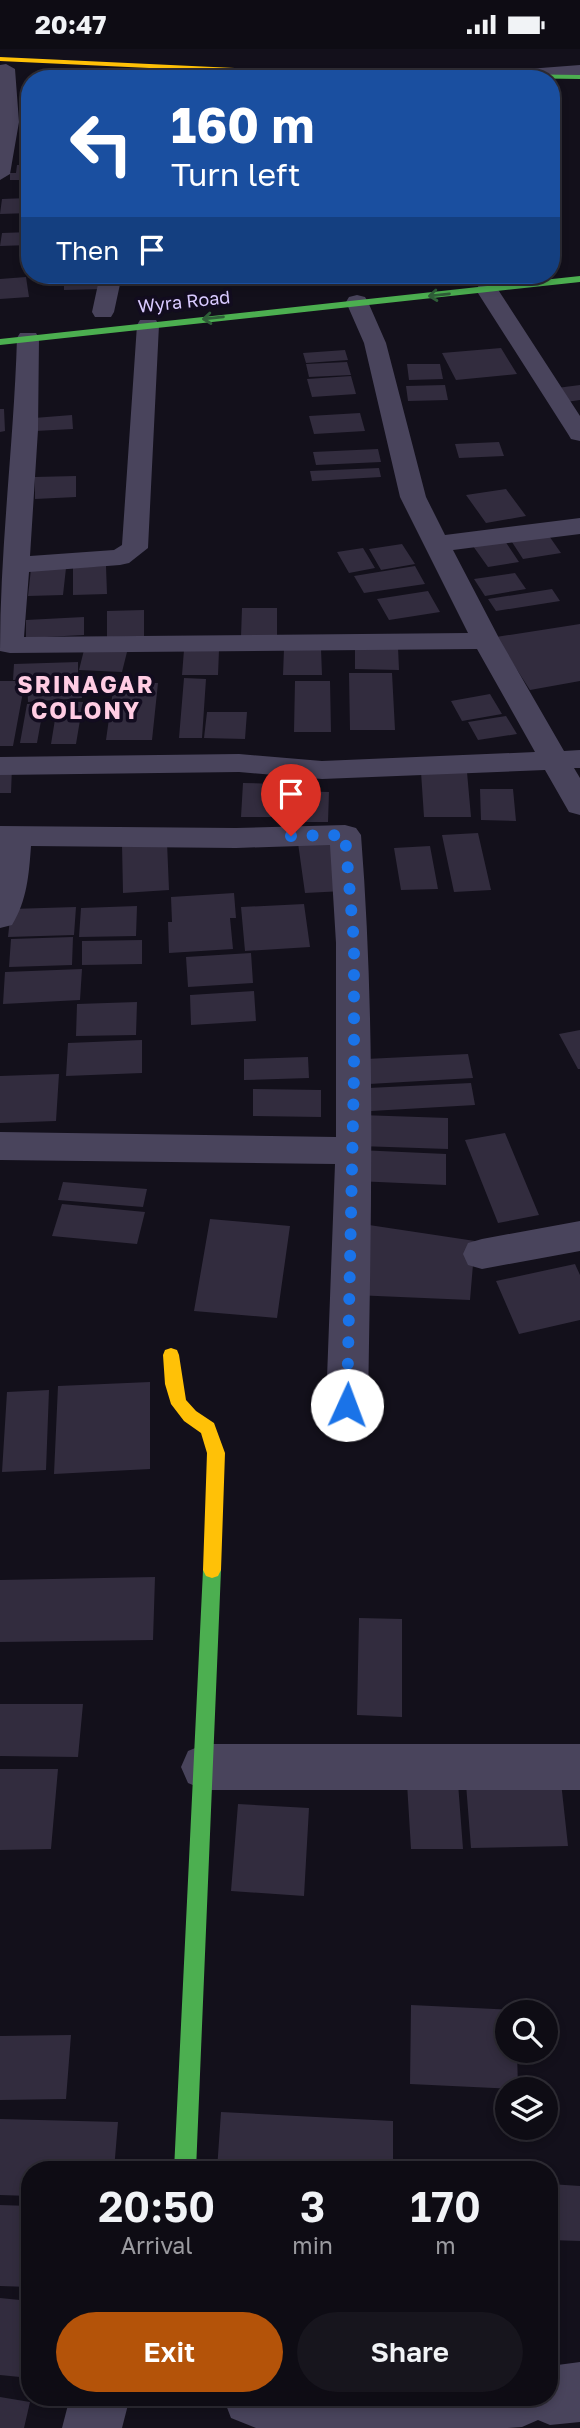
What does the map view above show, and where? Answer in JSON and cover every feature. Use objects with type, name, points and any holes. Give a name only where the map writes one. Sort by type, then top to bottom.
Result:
[{"type":"main road","points":[[2,66],[151,70]]},
{"type":"main road","points":[[2,66],[67,70]]},
{"type":"main road","points":[[560,77],[580,77]]},
{"type":"main road","points":[[560,86],[580,87]]},
{"type":"main road","name":"Wyra Road","points":[[560,281],[580,279]]},
{"type":"main road","points":[[400,284],[408,299]]},
{"type":"main road","name":"Wyra Road","points":[[0,342],[538,284]]},
{"type":"main road","points":[[171,1355],[178,1403],[185,1411],[206,1423],[214,1434],[216,1453],[205,1767],[185,2161]]},
{"type":"street","points":[[1,164],[6,116],[2,66]]},
{"type":"street","points":[[560,72],[580,70]]},
{"type":"street","points":[[103,312],[109,284]]},
{"type":"street","points":[[487,290],[579,432]]},
{"type":"street","points":[[357,302],[374,343],[413,497],[486,640],[569,761],[580,805]]},
{"type":"street","points":[[18,565],[120,557],[135,548],[138,537],[148,325]]},
{"type":"street","points":[[28,338],[26,430],[10,645],[431,643],[486,640]]},
{"type":"street","points":[[436,544],[580,526]]},
{"type":"street","points":[[0,766],[239,762],[322,771],[569,761]]},
{"type":"street","points":[[0,917],[12,883],[8,836],[236,838],[345,835],[354,943],[354,1151],[347,1405]]},
{"type":"street","points":[[0,1146],[354,1151]]},
{"type":"street","points":[[482,1254],[580,1236]]},
{"type":"street","points":[[205,1767],[580,1767]]},
{"type":"street","points":[[558,2394],[580,2392]]},
{"type":"street","points":[[92,2428],[98,2406]]},
{"type":"street","points":[[272,2406],[307,2422],[418,2412],[450,2406]]},
{"type":"building","points":[[17,165],[21,165],[21,180],[10,180],[10,173],[16,173]]},
{"type":"building","points":[[21,198],[21,213],[0,214],[2,199]]},
{"type":"building","points":[[21,232],[21,245],[0,246],[2,233]]},
{"type":"building","points":[[21,277],[21,284],[27,284],[29,297],[0,299],[0,279]]},
{"type":"building","points":[[64,284],[103,284],[103,289],[64,290]]},
{"type":"building","points":[[501,348],[517,374],[456,380],[442,353]]},
{"type":"building","points":[[345,350],[348,360],[306,363],[303,353]]},
{"type":"building","points":[[347,362],[351,375],[309,377],[306,364]]},
{"type":"building","points":[[407,364],[440,364],[443,379],[409,380]]},
{"type":"building","points":[[351,376],[356,394],[312,397],[307,379]]},
{"type":"building","points":[[445,385],[448,400],[408,401],[406,386]]},
{"type":"building","points":[[580,385],[580,400],[566,402],[557,388]]},
{"type":"building","points":[[0,409],[4,409],[5,431],[0,432]]},
{"type":"building","points":[[360,413],[365,431],[314,434],[309,416]]},
{"type":"building","points":[[72,415],[73,429],[35,431],[34,418]]},
{"type":"building","points":[[499,442],[504,456],[459,458],[455,444]]},
{"type":"building","points":[[378,449],[381,462],[316,465],[313,452]]},
{"type":"building","points":[[379,468],[381,477],[312,481],[310,471]]},
{"type":"building","points":[[76,476],[76,497],[35,499],[35,477]]},
{"type":"building","points":[[506,489],[526,516],[486,523],[466,495]]},
{"type":"building","points":[[547,533],[561,553],[523,559],[510,539]]},
{"type":"building","points":[[505,541],[519,562],[488,567],[473,546]]},
{"type":"building","points":[[402,544],[415,564],[381,570],[369,549]]},
{"type":"building","points":[[363,548],[375,568],[349,573],[337,552]]},
{"type":"building","points":[[106,566],[107,594],[73,595],[73,567]]},
{"type":"building","points":[[415,566],[425,584],[364,593],[354,576]]},
{"type":"building","points":[[66,568],[63,595],[28,596],[31,569]]},
{"type":"building","points":[[515,573],[526,589],[485,596],[474,579]]},
{"type":"building","points":[[552,589],[560,601],[496,611],[488,599]]},
{"type":"building","points":[[428,591],[440,612],[389,620],[377,599]]},
{"type":"building","points":[[242,608],[277,608],[277,637],[241,637]]},
{"type":"building","points":[[144,610],[144,636],[107,637],[107,611]]},
{"type":"building","points":[[84,617],[84,635],[26,638],[26,620]]},
{"type":"building","points":[[580,624],[580,681],[530,690],[496,637]]},
{"type":"building","points":[[85,646],[128,648],[122,672],[79,670]]},
{"type":"building","points":[[355,646],[398,647],[399,670],[355,669]]},
{"type":"building","points":[[284,649],[321,649],[322,675],[283,675]]},
{"type":"building","points":[[184,650],[219,650],[218,675],[182,675]]},
{"type":"building","points":[[78,662],[78,677],[13,680],[14,664]]},
{"type":"building","points":[[349,673],[392,673],[395,730],[350,730]]},
{"type":"building","points":[[80,678],[82,698],[28,702],[27,682]]},
{"type":"building","points":[[184,678],[206,679],[202,738],[179,738]]},
{"type":"building","points":[[0,681],[25,681],[13,746],[0,746]]},
{"type":"building","points":[[295,681],[330,681],[331,732],[294,732]]},
{"type":"building","points":[[114,683],[158,683],[152,740],[106,740]]},
{"type":"building","points":[[490,694],[502,714],[462,721],[451,701]]},
{"type":"building","points":[[58,701],[83,702],[76,744],[51,744]]},
{"type":"building","points":[[27,704],[44,704],[37,743],[20,743]]},
{"type":"building","points":[[207,712],[247,712],[245,739],[204,738]]},
{"type":"building","points":[[506,716],[517,734],[478,740],[468,722]]},
{"type":"building","points":[[0,767],[12,767],[11,793],[0,793]]},
{"type":"building","points":[[421,772],[467,772],[471,817],[424,817]]},
{"type":"building","points":[[243,783],[280,784],[278,817],[241,817]]},
{"type":"building","points":[[480,789],[513,789],[516,821],[481,820]]},
{"type":"building","points":[[289,791],[329,792],[328,822],[287,822]]},
{"type":"building","points":[[478,833],[491,890],[454,892],[442,835]]},
{"type":"building","points":[[167,842],[169,890],[123,893],[122,844]]},
{"type":"building","points":[[336,842],[344,891],[305,893],[298,843]]},
{"type":"building","points":[[430,846],[438,889],[401,890],[394,848]]},
{"type":"building","points":[[234,893],[236,918],[230,918],[233,949],[169,953],[168,922],[172,922],[171,897]]},
{"type":"building","points":[[304,904],[310,947],[245,951],[241,907]]},
{"type":"building","points":[[137,906],[136,936],[79,937],[81,908]]},
{"type":"building","points":[[76,907],[74,935],[8,937],[11,909]]},
{"type":"building","points":[[73,937],[72,965],[9,967],[11,939]]},
{"type":"building","points":[[142,940],[142,964],[82,965],[82,941]]},
{"type":"building","points":[[251,953],[253,983],[188,987],[186,957]]},
{"type":"building","points":[[82,969],[80,1000],[3,1004],[5,972]]},
{"type":"building","points":[[254,991],[256,1021],[191,1025],[190,995]]},
{"type":"building","points":[[137,1002],[136,1035],[76,1036],[77,1004]]},
{"type":"building","points":[[580,1030],[580,1069],[578,1069],[559,1034]]},
{"type":"building","points":[[142,1040],[142,1073],[66,1076],[68,1043]]},
{"type":"building","points":[[468,1054],[473,1078],[369,1084],[366,1059]]},
{"type":"building","points":[[308,1057],[309,1078],[244,1080],[244,1059]]},
{"type":"building","points":[[59,1074],[56,1121],[0,1123],[0,1076]]},
{"type":"building","points":[[471,1083],[475,1105],[371,1111],[368,1088]]},
{"type":"building","points":[[253,1089],[321,1090],[321,1117],[253,1116]]},
{"type":"building","points":[[360,1115],[448,1118],[448,1149],[359,1146]]},
{"type":"building","points":[[505,1133],[539,1215],[498,1223],[465,1140]]},
{"type":"building","points":[[358,1150],[446,1154],[446,1185],[356,1181]]},
{"type":"building","points":[[63,1182],[147,1189],[143,1207],[58,1200]]},
{"type":"building","points":[[62,1204],[145,1212],[137,1244],[52,1236]]},
{"type":"building","points":[[210,1219],[290,1226],[277,1318],[194,1311]]},
{"type":"building","points":[[369,1225],[475,1241],[470,1300],[354,1295]]},
{"type":"building","points":[[575,1264],[580,1275],[580,1320],[519,1334],[496,1281]]},
{"type":"building","points":[[150,1382],[150,1469],[54,1474],[58,1386]]},
{"type":"building","points":[[49,1390],[46,1470],[2,1472],[7,1392]]},
{"type":"building","points":[[155,1577],[153,1640],[0,1642],[0,1580]]},
{"type":"building","points":[[359,1618],[402,1619],[402,1717],[357,1715]]},
{"type":"building","points":[[0,1704],[83,1704],[78,1757],[0,1756]]},
{"type":"building","points":[[0,1769],[58,1769],[51,1849],[0,1850]]},
{"type":"building","points":[[561,1782],[568,1846],[471,1848],[466,1784]]},
{"type":"building","points":[[407,1783],[458,1783],[463,1849],[411,1849]]},
{"type":"building","points":[[238,1804],[309,1808],[304,1896],[231,1891]]},
{"type":"building","points":[[411,2005],[495,2009],[495,2063],[517,2063],[518,2077],[495,2077],[495,2088],[410,2084]]},
{"type":"building","points":[[71,2035],[66,2099],[0,2100],[0,2036]]},
{"type":"building","points":[[221,2112],[393,2121],[393,2161],[218,2161]]},
{"type":"building","points":[[0,2119],[118,2122],[115,2161],[21,2161],[21,2196],[0,2195]]},
{"type":"building","points":[[558,2185],[580,2186],[580,2241],[558,2240]]},
{"type":"building","points":[[0,2205],[21,2206],[21,2287],[0,2286]]},
{"type":"building","points":[[0,2298],[21,2300],[21,2377],[0,2375]]},
{"type":"building","points":[[0,2397],[21,2400],[21,2406],[29,2406],[24,2428],[0,2428]]},
{"type":"traffic: fast","points":[[560,77],[580,77]]},
{"type":"traffic: fast","points":[[560,281],[580,279]]},
{"type":"traffic: fast","points":[[0,342],[534,284]]},
{"type":"traffic: fast","points":[[185,2161],[212,1570]]},
{"type":"traffic: slow","points":[[0,59],[233,70]]},
{"type":"traffic: slow","points":[[171,1355],[176,1398],[183,1410],[211,1433],[216,1453],[212,1570]]},
{"type":"district","name":"SRINAGAR COLONY","points":[[86,698]]},
{"type":"route","points":[[291,836],[345,835],[354,943],[354,1151],[347,1405]]}]
